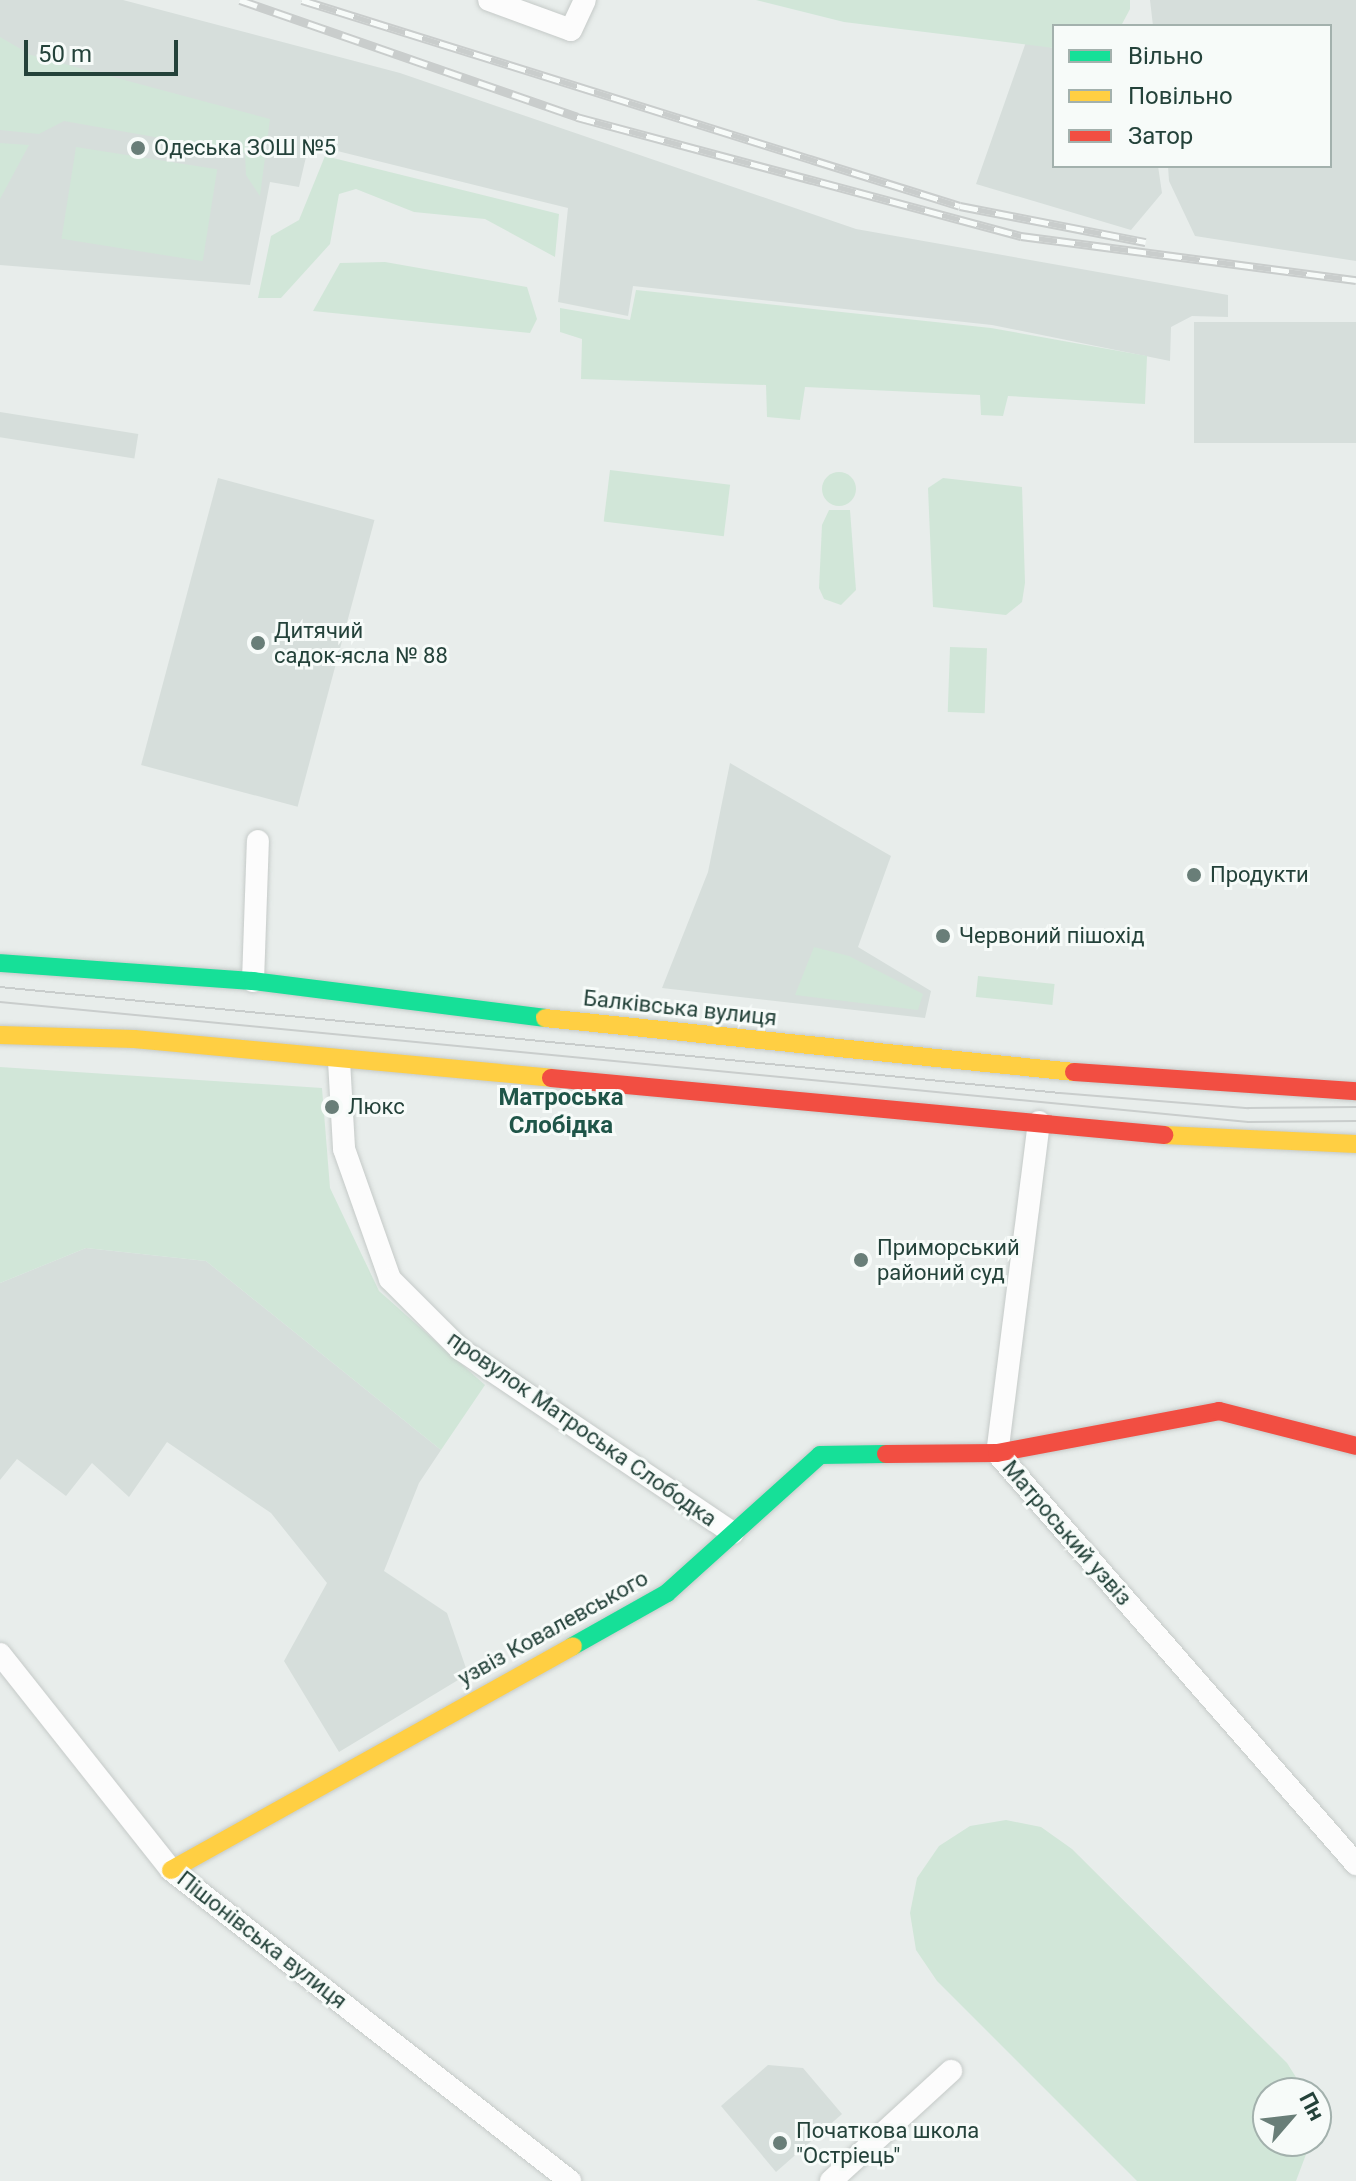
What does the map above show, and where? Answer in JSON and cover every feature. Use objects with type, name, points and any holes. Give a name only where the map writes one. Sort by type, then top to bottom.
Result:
[{"type":"main road","name":"Балківська вулиця","points":[[0,963],[253,981],[652,1030],[1157,1080],[1356,1091]]},
{"type":"main road","points":[[0,1035],[134,1039],[339,1061],[1284,1146],[1356,1144]]},
{"type":"main road","name":"узвіз Ковалевського","points":[[171,1870],[667,1593],[820,1455],[997,1453],[1219,1411],[1356,1446]]},
{"type":"street","points":[[489,0],[571,30],[585,0]]},
{"type":"street","points":[[253,981],[258,841]]},
{"type":"street","name":"провулок Матроська Слободка","points":[[339,1061],[344,1149],[390,1279],[460,1349],[733,1533]]},
{"type":"street","name":"Матроський узвіз","points":[[1039,1122],[997,1453],[1356,1864]]},
{"type":"street","name":"Пішонівська вулиця","points":[[0,1654],[171,1870],[570,2181]]},
{"type":"street","points":[[831,2181],[951,2071]]},
{"type":"shaded area","points":[[0,0],[123,0],[400,73],[856,229],[1228,295],[1228,317],[1192,316],[1171,327],[1170,361],[992,325],[633,286],[628,316],[558,302],[568,208],[309,144],[299,187],[270,182],[250,285],[0,265]]},
{"type":"shaded area","points":[[1150,0],[1356,0],[1356,261],[1195,236],[1169,181],[1168,168],[1332,168],[1332,24],[1153,24]]},
{"type":"shaded area","points":[[1026,42],[1052,48],[1052,168],[1158,168],[1162,193],[1131,230],[976,184]]},
{"type":"shaded area","points":[[1194,322],[1356,322],[1356,443],[1194,443]]},
{"type":"shaded area","points":[[0,412],[138,434],[134,459],[0,437]]},
{"type":"shaded area","name":"Дитячий садок-ясла № 88","points":[[218,478],[374,520],[298,807],[141,765]]},
{"type":"shaded area","points":[[730,763],[891,856],[858,947],[931,991],[925,1018],[662,988],[708,872]]},
{"type":"shaded area","points":[[86,1248],[206,1261],[441,1450],[419,1483],[384,1571],[447,1613],[468,1674],[339,1752],[284,1661],[327,1583],[271,1513],[167,1442],[129,1497],[92,1463],[66,1496],[17,1459],[0,1480],[0,1283]]},
{"type":"shaded area","name":"Початкова школа \"Остріець\"","points":[[768,2065],[803,2068],[842,2114],[776,2172],[721,2106]]},
{"type":"green space","points":[[756,0],[1130,0],[1130,9],[1122,24],[1052,24],[1052,48],[844,22]]},
{"type":"green space","points":[[0,37],[31,55],[270,119],[260,196],[246,175],[245,153],[64,121],[39,134],[0,130]]},
{"type":"green space","points":[[0,143],[29,145],[0,199]]},
{"type":"green space","points":[[76,147],[217,169],[203,261],[61,239]]},
{"type":"green space","points":[[325,156],[559,214],[555,257],[485,219],[414,212],[356,189],[339,194],[330,244],[281,298],[258,298],[271,236],[299,220]]},
{"type":"green space","points":[[385,262],[527,287],[537,319],[530,333],[313,311],[340,263]]},
{"type":"green space","points":[[636,290],[991,328],[1147,356],[1145,404],[1008,396],[1003,416],[981,415],[980,395],[805,387],[800,420],[767,417],[766,385],[581,379],[582,339],[560,332],[560,308],[630,320]]},
{"type":"green space","points":[[610,470],[730,485],[724,536],[604,522]]},
{"type":"green space","points":[[839,472],[851,477],[856,489],[851,501],[839,506],[827,501],[822,489],[827,477]]},
{"type":"green space","points":[[943,478],[1022,487],[1025,583],[1022,602],[1006,615],[933,607],[928,488]]},
{"type":"green space","points":[[829,510],[850,510],[856,590],[841,605],[824,599],[819,588],[822,525]]},
{"type":"green space","points":[[950,647],[987,648],[985,713],[948,712]]},
{"type":"green space","points":[[814,947],[849,956],[923,994],[918,1010],[795,995]]},
{"type":"green space","points":[[978,976],[1055,984],[1052,1005],[976,997]]},
{"type":"green space","points":[[0,1067],[322,1088],[330,1188],[379,1291],[485,1385],[441,1450],[206,1261],[86,1248],[0,1283]]},
{"type":"green space","points":[[1006,1820],[1041,1827],[1072,1849],[1287,2063],[1296,2077],[1252,2077],[1252,2157],[1305,2157],[1296,2181],[1137,2181],[937,1981],[916,1950],[910,1913],[917,1878],[939,1846],[970,1826]]},
{"type":"tram line","points":[[0,987],[1060,1093],[1248,1108],[1356,1107]]},
{"type":"tram line","points":[[0,1002],[1248,1122],[1356,1121]]},
{"type":"railway","points":[[240,0],[577,117],[1021,236],[1356,280]]},
{"type":"railway","points":[[302,0],[960,206],[1146,242]]},
{"type":"traffic: fast","points":[[0,963],[253,981],[545,1018]]},
{"type":"traffic: fast","points":[[573,1646],[667,1593],[820,1455],[886,1454]]},
{"type":"traffic: slow","points":[[545,1018],[1074,1072]]},
{"type":"traffic: slow","points":[[0,1035],[134,1039],[551,1078]]},
{"type":"traffic: slow","points":[[1164,1135],[1356,1144]]},
{"type":"traffic: slow","points":[[171,1870],[573,1646]]},
{"type":"traffic: jam","points":[[1074,1072],[1356,1091]]},
{"type":"traffic: jam","points":[[551,1078],[1164,1135]]},
{"type":"traffic: jam","points":[[886,1454],[997,1453],[1219,1411],[1356,1446]]},
{"type":"place","name":"Одеська ЗОШ №5","points":[[138,148]]},
{"type":"place","name":"Дитячий садок-ясла № 88","points":[[258,643]]},
{"type":"place","name":"Продукти","points":[[1194,875]]},
{"type":"place","name":"Червоний пішохід","points":[[943,936]]},
{"type":"place","name":"Люкс","points":[[332,1107]]},
{"type":"place","name":"Приморський районий суд","points":[[861,1260]]},
{"type":"place","name":"Початкова школа \"Остріець\"","points":[[780,2143]]},
{"type":"district","name":"Матроська Слобідка","points":[[561,1112]]}]
